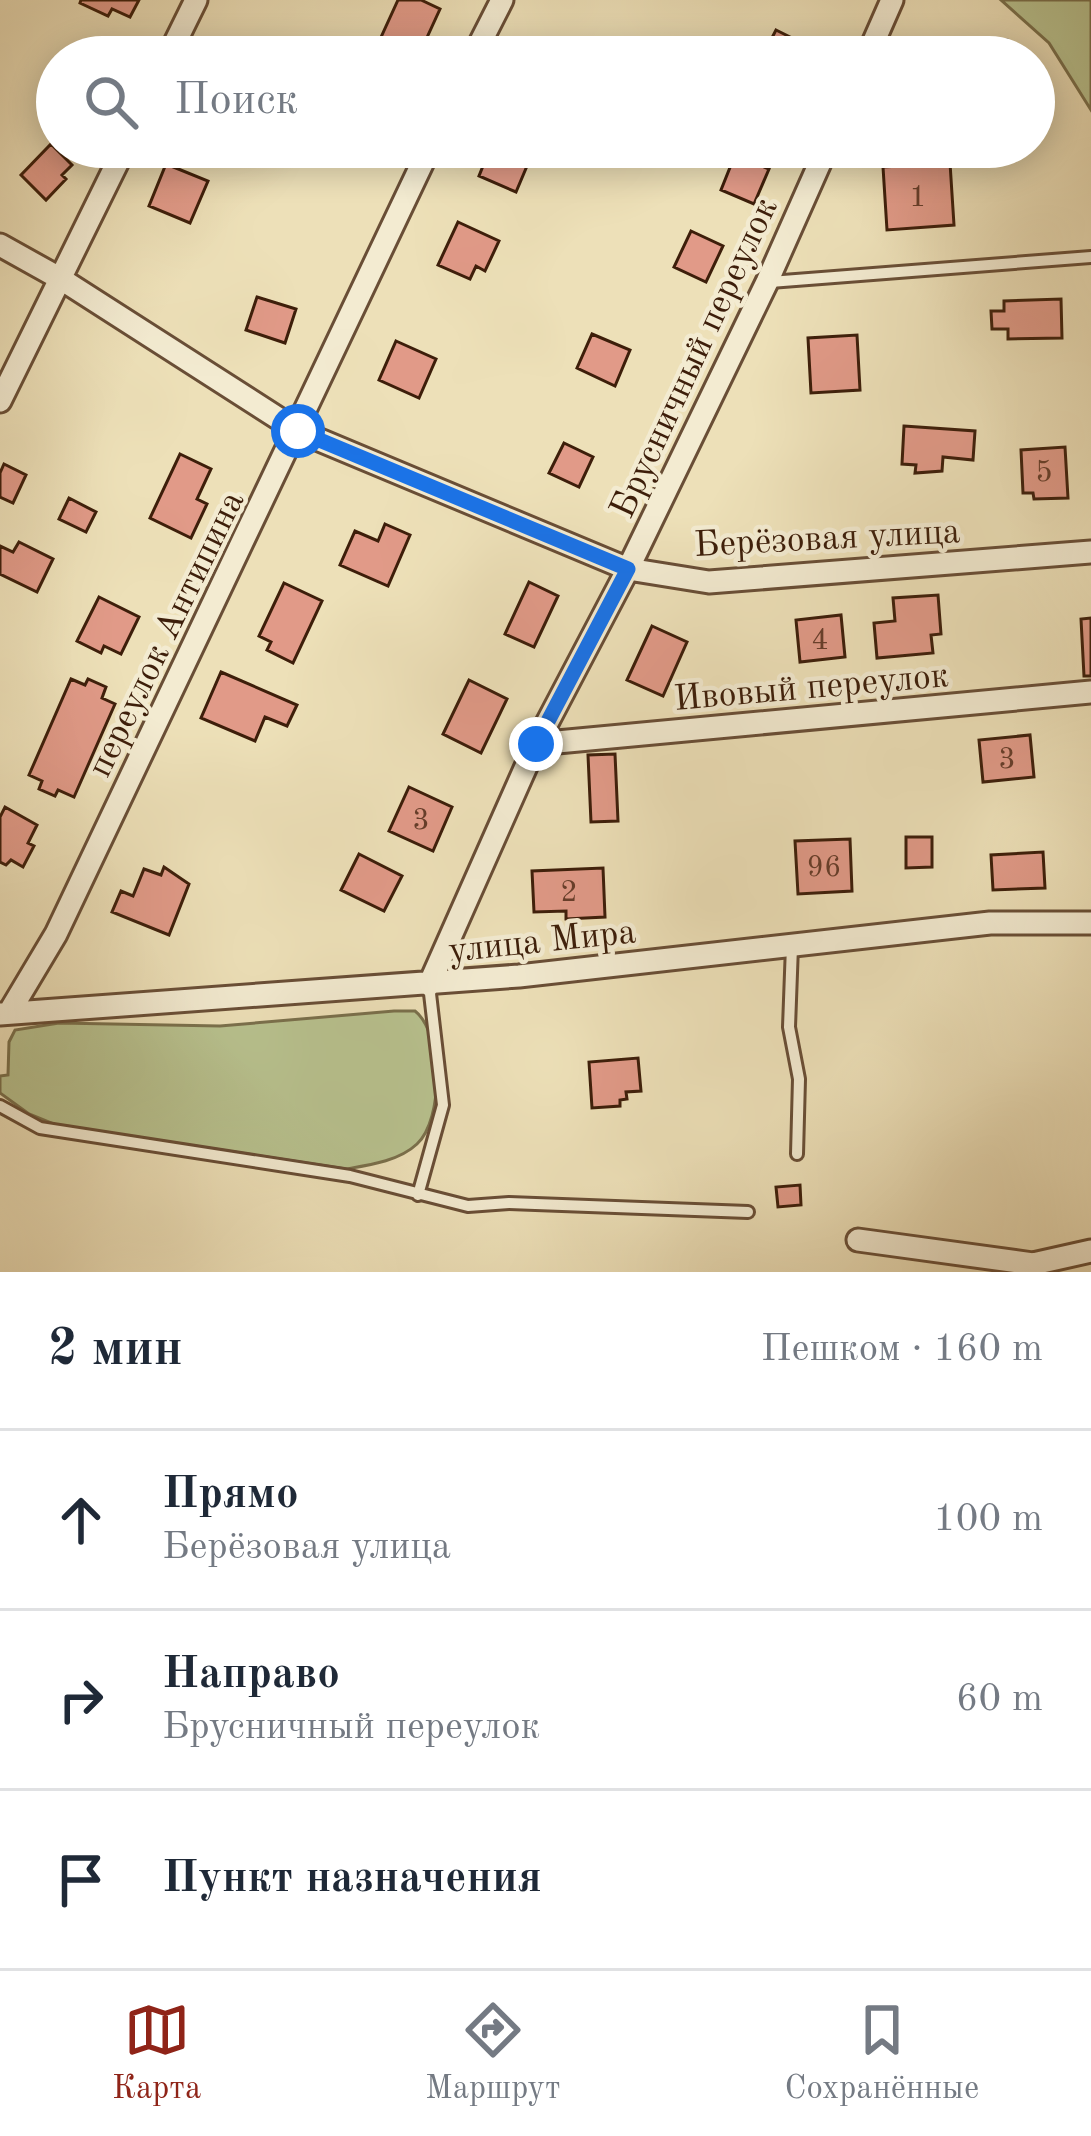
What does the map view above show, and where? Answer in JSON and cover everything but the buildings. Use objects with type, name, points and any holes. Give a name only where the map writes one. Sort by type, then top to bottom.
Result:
[{"type":"street","points":[[179,36],[196,0]]},
{"type":"street","points":[[484,36],[502,0]]},
{"type":"street","points":[[876,36],[892,0]]},
{"type":"street","points":[[0,400],[115,168]]},
{"type":"street","name":"переулок Антипина","points":[[5,1013],[56,934],[420,168]]},
{"type":"street","name":"Брусничный переулок","points":[[429,985],[536,744],[628,569],[818,168]]},
{"type":"street","name":"Берёзовая улица","points":[[0,245],[298,431],[628,569],[709,582],[1091,552]]},
{"type":"street","name":"Ивовый переулок","points":[[536,744],[1091,692]]},
{"type":"street","name":"улица Мира","points":[[5,1013],[429,985],[990,923],[1091,923]]},
{"type":"street","points":[[858,1240],[1033,1264],[1091,1251]]},
{"type":"lane","points":[[767,282],[1091,257]]},
{"type":"lane","points":[[792,943],[789,1027],[799,1079],[797,1154]]},
{"type":"lane","points":[[418,1196],[443,1105],[429,985]]},
{"type":"lane","points":[[0,1106],[40,1128],[350,1176],[469,1206],[509,1203],[748,1212]]},
{"type":"green space","points":[[1001,0],[1091,0],[1091,110],[1055,53],[1055,36],[1041,36]]},
{"type":"green space","points":[[415,1011],[424,1022],[435,1056],[436,1097],[426,1132],[417,1144],[402,1155],[374,1164],[346,1169],[56,1125],[29,1114],[0,1093],[0,1076],[8,1075],[9,1042],[15,1030],[59,1023],[220,1026]]},
{"type":"route","points":[[298,431],[628,569],[536,744]]}]
